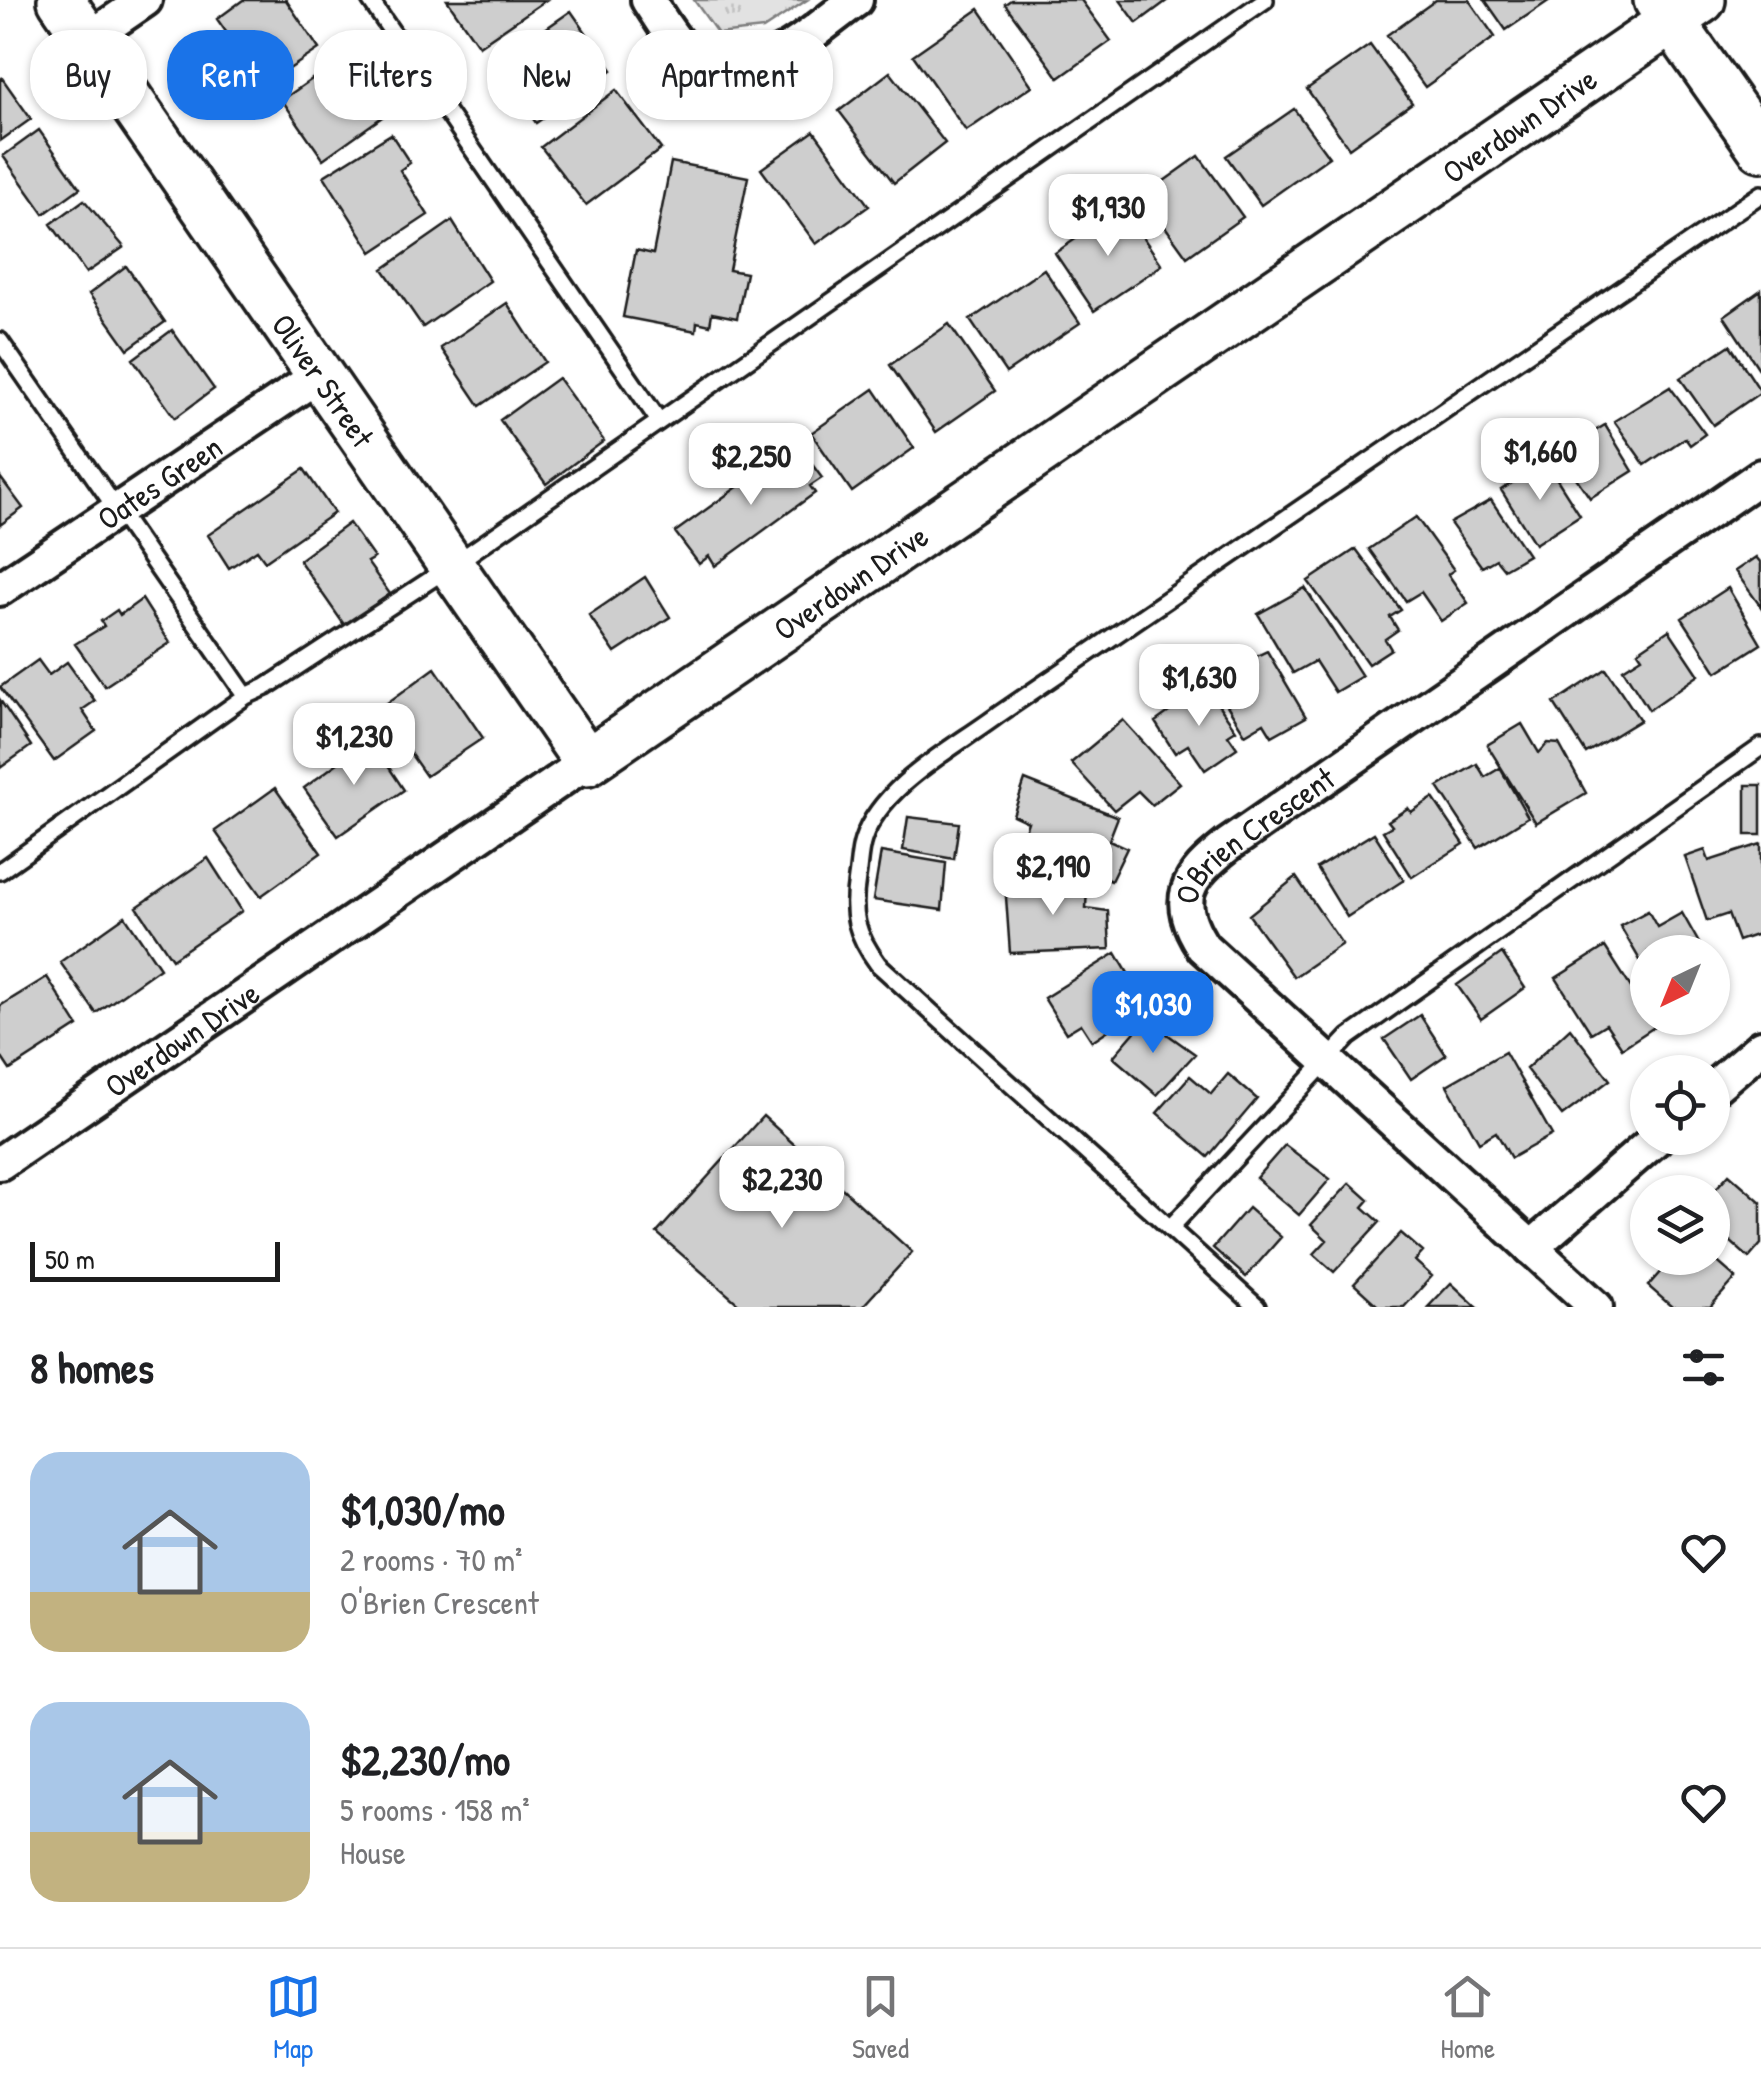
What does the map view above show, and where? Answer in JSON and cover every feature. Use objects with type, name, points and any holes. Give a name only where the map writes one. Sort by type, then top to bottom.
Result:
[{"type":"street","name":"Oliver Street","points":[[60,0],[82,30]]},
{"type":"street","points":[[101,30],[144,0]]},
{"type":"street","points":[[648,0],[697,62],[728,71],[766,61],[856,0]]},
{"type":"street","points":[[1677,7],[1761,148]]},
{"type":"street","name":"Overdown Drive","points":[[0,1162],[588,762],[1677,7]]},
{"type":"street","name":"Oliver Street","points":[[144,120],[588,762]]},
{"type":"street","name":"Oates Green","points":[[0,590],[318,374]]},
{"type":"street","name":"O'Brien Crescent","points":[[1596,1307],[1203,948],[1186,914],[1185,894],[1195,874],[1228,846],[1761,476]]},
{"type":"street","points":[[1730,1074],[1761,1047]]},
{"type":"street","points":[[1531,1248],[1638,1155]]},
{"type":"lane","points":[[370,0],[660,422]]},
{"type":"lane","points":[[0,872],[246,696],[266,688],[453,565],[1265,0]]},
{"type":"lane","points":[[1257,1307],[878,964],[861,941],[853,919],[863,839],[894,794],[998,715],[1761,194]]},
{"type":"lane","points":[[0,341],[246,696]]},
{"type":"lane","points":[[1170,1228],[1349,1037],[1761,747]]},
{"type":"green space","points":[[694,0],[807,0],[763,29],[715,30]]},
{"type":"building","points":[[243,0],[286,0],[314,42],[314,52],[294,66],[294,30],[225,30],[217,19]]},
{"type":"building","points":[[447,0],[546,0],[502,30],[487,30],[487,41],[479,46]]},
{"type":"building","points":[[1011,0],[1081,0],[1111,41],[1059,78],[1005,4]]},
{"type":"building","points":[[1120,0],[1168,0],[1137,23]]},
{"type":"building","points":[[1436,0],[1469,0],[1495,37],[1425,87],[1387,35]]},
{"type":"building","points":[[1485,0],[1550,0],[1506,30]]},
{"type":"building","points":[[979,9],[1032,86],[966,131],[913,55]]},
{"type":"building","points":[[571,11],[584,30],[544,30]]},
{"type":"building","points":[[1370,45],[1412,103],[1349,148],[1307,89]]},
{"type":"building","points":[[890,72],[945,143],[894,183],[839,111]]},
{"type":"building","points":[[314,78],[314,120],[378,120],[323,159],[294,117],[294,92]]},
{"type":"building","points":[[0,80],[30,120],[0,141]]},
{"type":"building","points":[[616,90],[626,103],[626,120],[639,120],[661,149],[586,205],[541,147],[577,120],[606,120],[606,98]]},
{"type":"building","points":[[1294,109],[1329,157],[1261,205],[1226,156]]},
{"type":"building","points":[[39,130],[80,188],[44,214],[3,156]]},
{"type":"building","points":[[814,131],[869,206],[816,244],[761,169]]},
{"type":"building","points":[[391,134],[410,163],[400,170],[428,215],[372,252],[324,176]]},
{"type":"building","points":[[1199,156],[1243,217],[1187,257],[1143,196]]},
{"type":"building","points":[[671,162],[748,177],[729,270],[746,273],[737,318],[712,313],[710,325],[697,322],[696,331],[623,317],[636,250],[653,254]]},
{"type":"building","points":[[84,200],[124,247],[86,273],[51,224]]},
{"type":"building","points":[[1122,207],[1162,265],[1094,311],[1055,253]]},
{"type":"building","points":[[452,221],[490,281],[423,327],[383,269]]},
{"type":"building","points":[[126,266],[165,322],[128,349],[89,294]]},
{"type":"building","points":[[1044,269],[1080,323],[1006,373],[970,320]]},
{"type":"building","points":[[1761,290],[1761,372],[1724,316]]},
{"type":"building","points":[[507,303],[545,362],[480,406],[441,348]]},
{"type":"building","points":[[949,324],[995,391],[936,432],[890,365]]},
{"type":"building","points":[[172,330],[214,389],[175,418],[133,359]]},
{"type":"building","points":[[1730,345],[1761,392],[1713,425],[1680,378]]},
{"type":"building","points":[[558,378],[604,441],[546,484],[500,420]]},
{"type":"building","points":[[1670,387],[1705,434],[1690,445],[1685,438],[1645,465],[1614,421]]},
{"type":"building","points":[[874,389],[914,448],[852,492],[811,433]]},
{"type":"building","points":[[1605,425],[1633,471],[1590,498],[1559,453]]},
{"type":"building","points":[[797,444],[822,478],[810,486],[815,493],[715,566],[709,556],[699,564],[675,532]]},
{"type":"building","points":[[1546,462],[1580,515],[1535,544],[1501,490]]},
{"type":"building","points":[[304,469],[334,513],[265,561],[257,550],[229,568],[208,535]]},
{"type":"building","points":[[0,477],[23,508],[0,525]]},
{"type":"building","points":[[1491,500],[1528,555],[1504,569],[1496,559],[1482,567],[1450,523]]},
{"type":"building","points":[[1416,517],[1454,570],[1448,574],[1468,603],[1441,621],[1421,592],[1406,601],[1369,549]]},
{"type":"building","points":[[349,523],[374,558],[367,562],[390,594],[345,626],[299,560]]},
{"type":"building","points":[[1356,549],[1401,610],[1390,617],[1398,630],[1385,639],[1391,649],[1368,664],[1308,581]]},
{"type":"building","points":[[1756,557],[1761,563],[1761,607],[1735,571]]},
{"type":"building","points":[[645,577],[670,617],[615,653],[589,615]]},
{"type":"building","points":[[1305,588],[1362,676],[1335,692],[1315,661],[1293,673],[1258,614]]},
{"type":"building","points":[[1728,588],[1761,644],[1717,672],[1682,618]]},
{"type":"building","points":[[142,599],[170,643],[105,686],[75,644],[104,626],[101,621],[117,610],[120,615]]},
{"type":"building","points":[[1669,630],[1699,675],[1649,710],[1623,669],[1642,657],[1638,651]]},
{"type":"building","points":[[1267,651],[1306,717],[1272,736],[1264,723],[1245,734],[1210,678]]},
{"type":"building","points":[[38,660],[49,675],[67,662],[95,701],[82,710],[96,731],[54,761],[0,687]]},
{"type":"building","points":[[435,668],[483,738],[426,776],[379,709]]},
{"type":"building","points":[[1606,669],[1640,720],[1586,753],[1554,703]]},
{"type":"building","points":[[1205,686],[1236,730],[1228,735],[1237,748],[1205,770],[1188,745],[1175,753],[1155,722]]},
{"type":"building","points":[[0,700],[31,746],[0,768]]},
{"type":"building","points":[[1123,720],[1180,783],[1152,805],[1138,791],[1114,810],[1071,763]]},
{"type":"building","points":[[1522,724],[1539,753],[1548,743],[1559,744],[1586,793],[1536,823],[1487,745]]},
{"type":"building","points":[[370,739],[404,790],[338,836],[304,788]]},
{"type":"building","points":[[1477,764],[1485,777],[1500,768],[1528,817],[1478,848],[1438,787]]},
{"type":"building","points":[[1025,780],[1118,817],[1109,840],[1127,848],[1111,881],[1079,868],[1076,875],[1017,854],[1028,822],[1013,815]]},
{"type":"building","points":[[1746,785],[1761,785],[1761,835],[1746,835]]},
{"type":"building","points":[[275,788],[321,853],[261,896],[215,831]]},
{"type":"building","points":[[1433,798],[1464,844],[1412,877],[1383,831],[1392,826],[1388,821]]},
{"type":"building","points":[[908,817],[959,823],[954,859],[903,850]]},
{"type":"building","points":[[1374,833],[1404,880],[1347,917],[1317,868]]},
{"type":"building","points":[[1761,844],[1761,933],[1738,941],[1728,914],[1707,921],[1685,857],[1705,850],[1709,861]]},
{"type":"building","points":[[881,852],[946,863],[942,910],[873,900]]},
{"type":"building","points":[[208,858],[242,911],[172,959],[137,907]]},
{"type":"building","points":[[1296,877],[1342,944],[1294,977],[1249,915]]},
{"type":"building","points":[[1064,878],[1065,887],[1087,887],[1086,908],[1108,911],[1110,949],[1010,953],[1005,883]]},
{"type":"building","points":[[1648,911],[1657,927],[1682,913],[1694,935],[1630,935],[1630,943],[1620,926]]},
{"type":"building","points":[[125,916],[160,968],[96,1013],[60,962]]},
{"type":"building","points":[[1605,947],[1630,986],[1630,1035],[1642,1035],[1622,1048],[1606,1024],[1591,1033],[1556,978]]},
{"type":"building","points":[[1116,953],[1135,985],[1119,996],[1131,1015],[1092,1041],[1081,1024],[1066,1033],[1044,998]]},
{"type":"building","points":[[1502,953],[1525,988],[1481,1019],[1457,985]]},
{"type":"building","points":[[47,977],[78,1026],[10,1070],[0,1055],[0,1006]]},
{"type":"building","points":[[1420,1015],[1446,1055],[1411,1079],[1384,1039]]},
{"type":"building","points":[[1146,1019],[1195,1054],[1157,1095],[1113,1057]]},
{"type":"building","points":[[1570,1028],[1610,1080],[1562,1116],[1526,1069]]},
{"type":"building","points":[[1505,1052],[1552,1135],[1511,1158],[1496,1132],[1479,1142],[1447,1085]]},
{"type":"building","points":[[1228,1074],[1257,1099],[1208,1157],[1157,1113],[1190,1076],[1211,1094]]},
{"type":"building","points":[[763,1116],[912,1252],[862,1307],[742,1307],[657,1233]]},
{"type":"building","points":[[1285,1145],[1330,1179],[1299,1215],[1256,1178]]},
{"type":"building","points":[[1728,1175],[1761,1202],[1761,1244],[1749,1258],[1730,1241]]},
{"type":"building","points":[[1350,1183],[1369,1200],[1363,1207],[1380,1222],[1334,1272],[1314,1254],[1327,1240],[1311,1225]]},
{"type":"building","points":[[1248,1208],[1281,1237],[1246,1277],[1213,1248]]},
{"type":"building","points":[[1401,1233],[1423,1252],[1415,1261],[1432,1276],[1404,1307],[1379,1307],[1354,1284]]},
{"type":"building","points":[[1730,1273],[1736,1278],[1710,1307],[1672,1307],[1648,1286],[1658,1275]]},
{"type":"building","points":[[1451,1283],[1477,1307],[1428,1307]]}]
